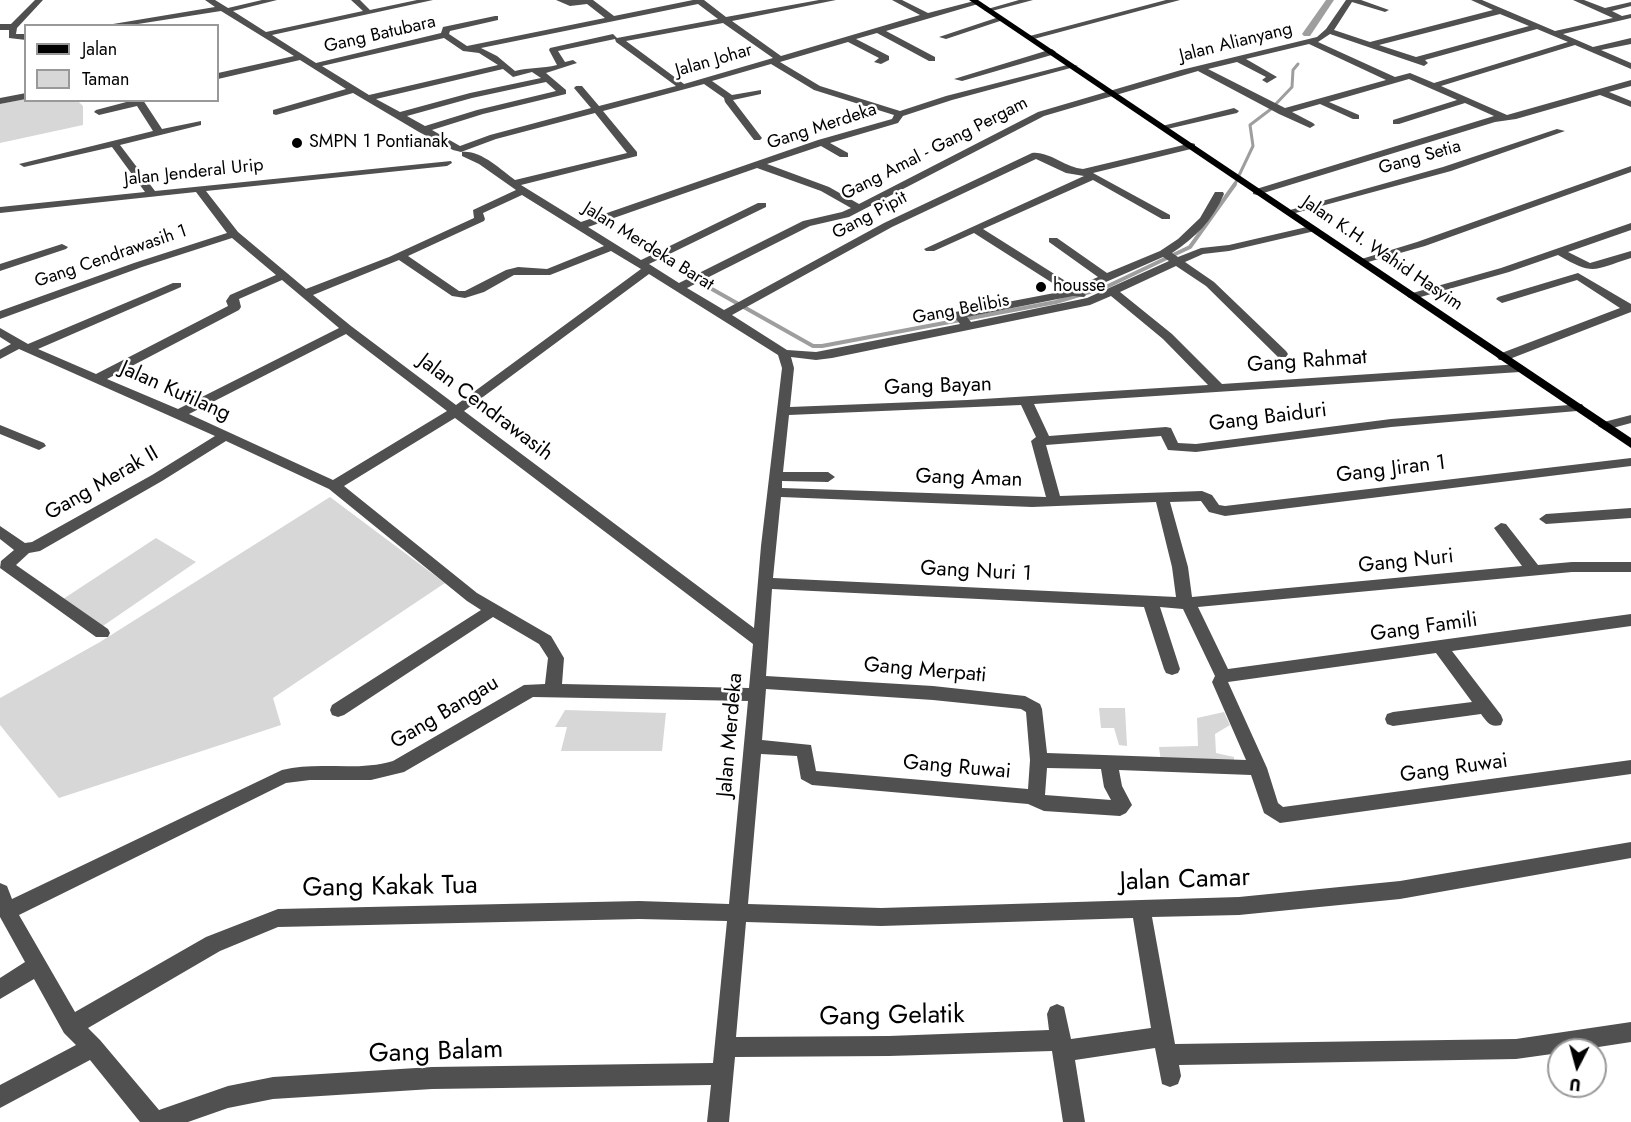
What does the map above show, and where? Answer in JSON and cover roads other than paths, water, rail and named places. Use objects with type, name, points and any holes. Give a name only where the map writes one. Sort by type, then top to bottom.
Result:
[{"type":"main road","name":"Jalan K.H. Wahid Hasyim","points":[[974,1],[1074,66],[1631,444]]},
{"type":"street","points":[[24,37],[12,36],[13,27],[39,0]]},
{"type":"street","name":"Jalan Merdeka Barat","points":[[209,0],[354,90],[434,137],[483,162],[513,184],[678,288],[727,313],[784,353]]},
{"type":"street","points":[[119,24],[273,0]]},
{"type":"street","points":[[355,0],[369,13]]},
{"type":"street","points":[[266,34],[429,0]]},
{"type":"street","points":[[560,0],[570,4],[590,1],[612,19]]},
{"type":"street","points":[[466,49],[702,0],[777,61],[818,88],[900,114]]},
{"type":"street","points":[[562,65],[553,50],[613,36],[726,21],[832,0]]},
{"type":"street","points":[[897,0],[927,16]]},
{"type":"street","points":[[988,10],[1029,0]]},
{"type":"street","points":[[1030,37],[1176,0]]},
{"type":"street","points":[[1351,0],[1385,10]]},
{"type":"street","name":"Jalan Alianyang","points":[[1112,93],[1237,58],[1322,38],[1351,0]]},
{"type":"street","points":[[1475,0],[1631,66]]},
{"type":"street","points":[[1577,0],[1626,17]]},
{"type":"street","name":"Jalan Johar","points":[[461,150],[494,137],[777,61],[974,1]]},
{"type":"street","points":[[649,2],[659,9]]},
{"type":"street","points":[[1605,11],[1631,4]]},
{"type":"street","points":[[1373,44],[1500,11]]},
{"type":"street","points":[[1553,34],[1626,17]]},
{"type":"street","points":[[445,35],[446,29],[495,18]]},
{"type":"street","points":[[943,37],[1002,19]]},
{"type":"street","points":[[0,27],[13,27]]},
{"type":"street","points":[[1416,60],[1535,27]]},
{"type":"street","points":[[878,30],[932,59]]},
{"type":"street","points":[[1329,31],[1430,64]]},
{"type":"street","name":"Gang Batubara","points":[[317,65],[445,35],[466,49],[478,49],[505,66]]},
{"type":"street","points":[[613,36],[682,87]]},
{"type":"street","points":[[849,39],[886,58],[878,62]]},
{"type":"street","points":[[1311,42],[1393,80]]},
{"type":"street","points":[[1592,50],[1631,42]]},
{"type":"street","points":[[1433,86],[1574,43]]},
{"type":"street","points":[[959,78],[1052,52]]},
{"type":"street","points":[[219,76],[303,57]]},
{"type":"street","points":[[1237,58],[1273,77],[1267,80]]},
{"type":"street","points":[[540,71],[573,63]]},
{"type":"street","points":[[368,98],[505,66],[513,74],[532,69],[540,71],[570,98],[582,91],[633,154],[513,184]]},
{"type":"street","name":"Gang Merdeka","points":[[580,226],[821,142],[895,121],[900,114],[957,95],[1074,66]]},
{"type":"street","points":[[1199,68],[1310,125]]},
{"type":"street","points":[[1276,108],[1320,101],[1413,76],[1507,118]]},
{"type":"street","points":[[398,116],[470,96],[549,79]]},
{"type":"street","points":[[706,81],[730,98],[758,92]]},
{"type":"street","points":[[1255,190],[1461,128],[1507,118],[1631,83]]},
{"type":"street","points":[[276,112],[354,90]]},
{"type":"street","points":[[422,130],[480,112],[563,92]]},
{"type":"street","points":[[1601,92],[1631,104]]},
{"type":"street","name":"Gang Amal - Gang Pergam","points":[[678,288],[807,223],[840,217],[907,186],[1025,121],[1112,93]]},
{"type":"street","points":[[0,101],[24,96]]},
{"type":"street","points":[[730,98],[728,100],[757,138]]},
{"type":"street","points":[[1396,122],[1465,100]]},
{"type":"street","points":[[1320,101],[1356,117]]},
{"type":"street","points":[[99,112],[139,102],[159,133]]},
{"type":"street","points":[[1163,127],[1234,111]]},
{"type":"street","points":[[24,164],[198,123]]},
{"type":"street","name":"Gang Setia","points":[[1288,212],[1447,169],[1560,131]]},
{"type":"street","points":[[434,137],[435,162],[494,171]]},
{"type":"street","points":[[821,142],[844,155]]},
{"type":"street","points":[[114,143],[152,194]]},
{"type":"street","points":[[930,249],[1088,174],[1192,146]]},
{"type":"street","points":[[392,170],[435,152],[461,150]]},
{"type":"street","points":[[392,170],[450,163],[461,150]]},
{"type":"street","name":"Gang Pipit","points":[[727,313],[888,225],[1036,155],[1070,171],[1088,174]]},
{"type":"street","points":[[760,165],[825,189],[858,208]]},
{"type":"street","points":[[1361,261],[1421,244],[1631,169]]},
{"type":"street","name":"Jalan Jenderal Urip","points":[[0,210],[392,170]]},
{"type":"street","points":[[1088,174],[1166,217]]},
{"type":"street","name":"Jalan Cendrawasih","points":[[199,189],[234,234],[347,329],[762,643]]},
{"type":"street","points":[[304,294],[400,256],[481,219],[477,212],[524,191]]},
{"type":"street","points":[[1014,313],[1057,298],[1082,296],[1107,278],[1171,257],[1204,222],[1219,194]]},
{"type":"street","points":[[334,486],[456,412],[644,266],[762,205]]},
{"type":"street","points":[[1413,296],[1505,270],[1631,225]]},
{"type":"street","points":[[975,229],[1082,296]]},
{"type":"street","name":"Gang Belibis","points":[[784,353],[826,355],[1082,296],[1113,292],[1171,257],[1229,248],[1311,229]]},
{"type":"street","name":"Gang Cendrawasih 1","points":[[0,315],[138,265],[234,234]]},
{"type":"street","points":[[1053,240],[1107,278]]},
{"type":"street","points":[[400,256],[456,294],[466,295],[518,270],[540,275],[613,246]]},
{"type":"street","points":[[0,268],[62,247]]},
{"type":"street","points":[[1558,251],[1585,267],[1631,254]]},
{"type":"street","points":[[1171,257],[1210,284],[1282,354]]},
{"type":"street","points":[[96,379],[235,307],[232,301],[234,297],[283,276]]},
{"type":"street","points":[[1502,299],[1578,276],[1630,308]]},
{"type":"street","points":[[0,355],[177,285]]},
{"type":"street","points":[[1113,292],[1144,315],[1185,351],[1217,387]]},
{"type":"street","points":[[1503,357],[1630,308]]},
{"type":"street","points":[[178,414],[347,329]]},
{"type":"street","name":"Jalan Kutilang","points":[[0,332],[23,346],[334,486],[492,610],[533,632],[550,645],[556,658],[553,690]]},
{"type":"street","name":"Jalan Merdeka","points":[[718,1122],[737,913],[761,746],[757,688],[782,411],[788,368],[784,353]]},
{"type":"street","name":"Gang Rahmat","points":[[1096,398],[1217,387],[1520,369]]},
{"type":"street","name":"Gang Bayan","points":[[782,411],[1096,398]]},
{"type":"street","points":[[1026,402],[1044,440],[1038,441],[1055,502]]},
{"type":"street","name":"Gang Baiduri","points":[[1044,440],[1166,431],[1173,447],[1196,448],[1391,423],[1576,407]]},
{"type":"street","points":[[1605,426],[1631,419]]},
{"type":"street","points":[[0,429],[39,446]]},
{"type":"street","name":"Gang Merak II","points":[[24,549],[35,547],[87,519],[225,435]]},
{"type":"street","name":"Gang Jiran 1","points":[[1162,497],[1203,496],[1214,509],[1225,512],[1631,462]]},
{"type":"street","points":[[775,484],[828,477]]},
{"type":"street","name":"Gang Aman","points":[[775,484],[973,501],[1055,502],[1162,497]]},
{"type":"street","points":[[1162,497],[1180,567],[1186,603],[1223,676],[1220,682],[1257,768]]},
{"type":"street","points":[[1546,519],[1631,513]]},
{"type":"street","points":[[1501,528],[1534,571]]},
{"type":"street","points":[[0,531],[24,549],[6,565],[102,633]]},
{"type":"street","name":"Gang Nuri","points":[[1186,603],[1572,567],[1631,567]]},
{"type":"street","name":"Gang Nuri 1","points":[[766,583],[1186,603]]},
{"type":"street","points":[[1150,601],[1172,669]]},
{"type":"street","points":[[338,710],[492,610]]},
{"type":"street","name":"Gang Famili","points":[[1223,676],[1631,620]]},
{"type":"street","points":[[1393,719],[1491,713],[1440,647]]},
{"type":"street","name":"Gang Bangau","points":[[7,911],[282,777],[299,773],[393,770],[530,690],[757,688]]},
{"type":"street","name":"Gang Merpati","points":[[757,688],[933,693],[1025,703],[1034,709],[1039,760]]},
{"type":"street","name":"Gang Ruwai","points":[[761,746],[802,748],[806,751],[807,774],[812,778],[1030,797],[1036,793],[1039,760],[1257,768],[1270,808],[1275,813],[1284,816],[1631,767]]},
{"type":"street","points":[[1030,797],[1044,803],[1122,808],[1123,805],[1113,787],[1109,764]]},
{"type":"street","name":"Jalan Camar","points":[[737,913],[881,917],[1141,910],[1293,902],[1400,890],[1631,850]]},
{"type":"street","points":[[0,892],[7,911],[71,1026],[93,1047],[156,1122]]},
{"type":"street","points":[[1141,910],[1166,1056]]},
{"type":"street","name":"Gang Kakak Tua","points":[[71,1026],[213,944],[278,918],[617,911],[737,913]]},
{"type":"street","points":[[0,989],[38,965]]},
{"type":"street","points":[[1057,1014],[1074,1122]]},
{"type":"street","name":"Gang Gelatik","points":[[725,1047],[1062,1046],[1166,1056],[1516,1049],[1631,1032]]},
{"type":"street","points":[[0,1097],[93,1047]]},
{"type":"street","name":"Gang Balam","points":[[156,1122],[228,1097],[273,1088],[432,1078],[722,1074]]},
{"type":"waterway","points":[[1307,34],[1330,0]]},
{"type":"waterway","points":[[1235,184],[1253,146],[1250,125],[1271,109],[1292,87],[1293,70],[1298,64]]},
{"type":"waterway","points":[[687,275],[813,346],[822,346],[1056,302],[1106,287],[1190,247],[1235,184]]},
{"type":"place","name":"SMPN 1 Pontianak","points":[[297,143]]},
{"type":"place","name":"housse","points":[[1041,287]]}]
